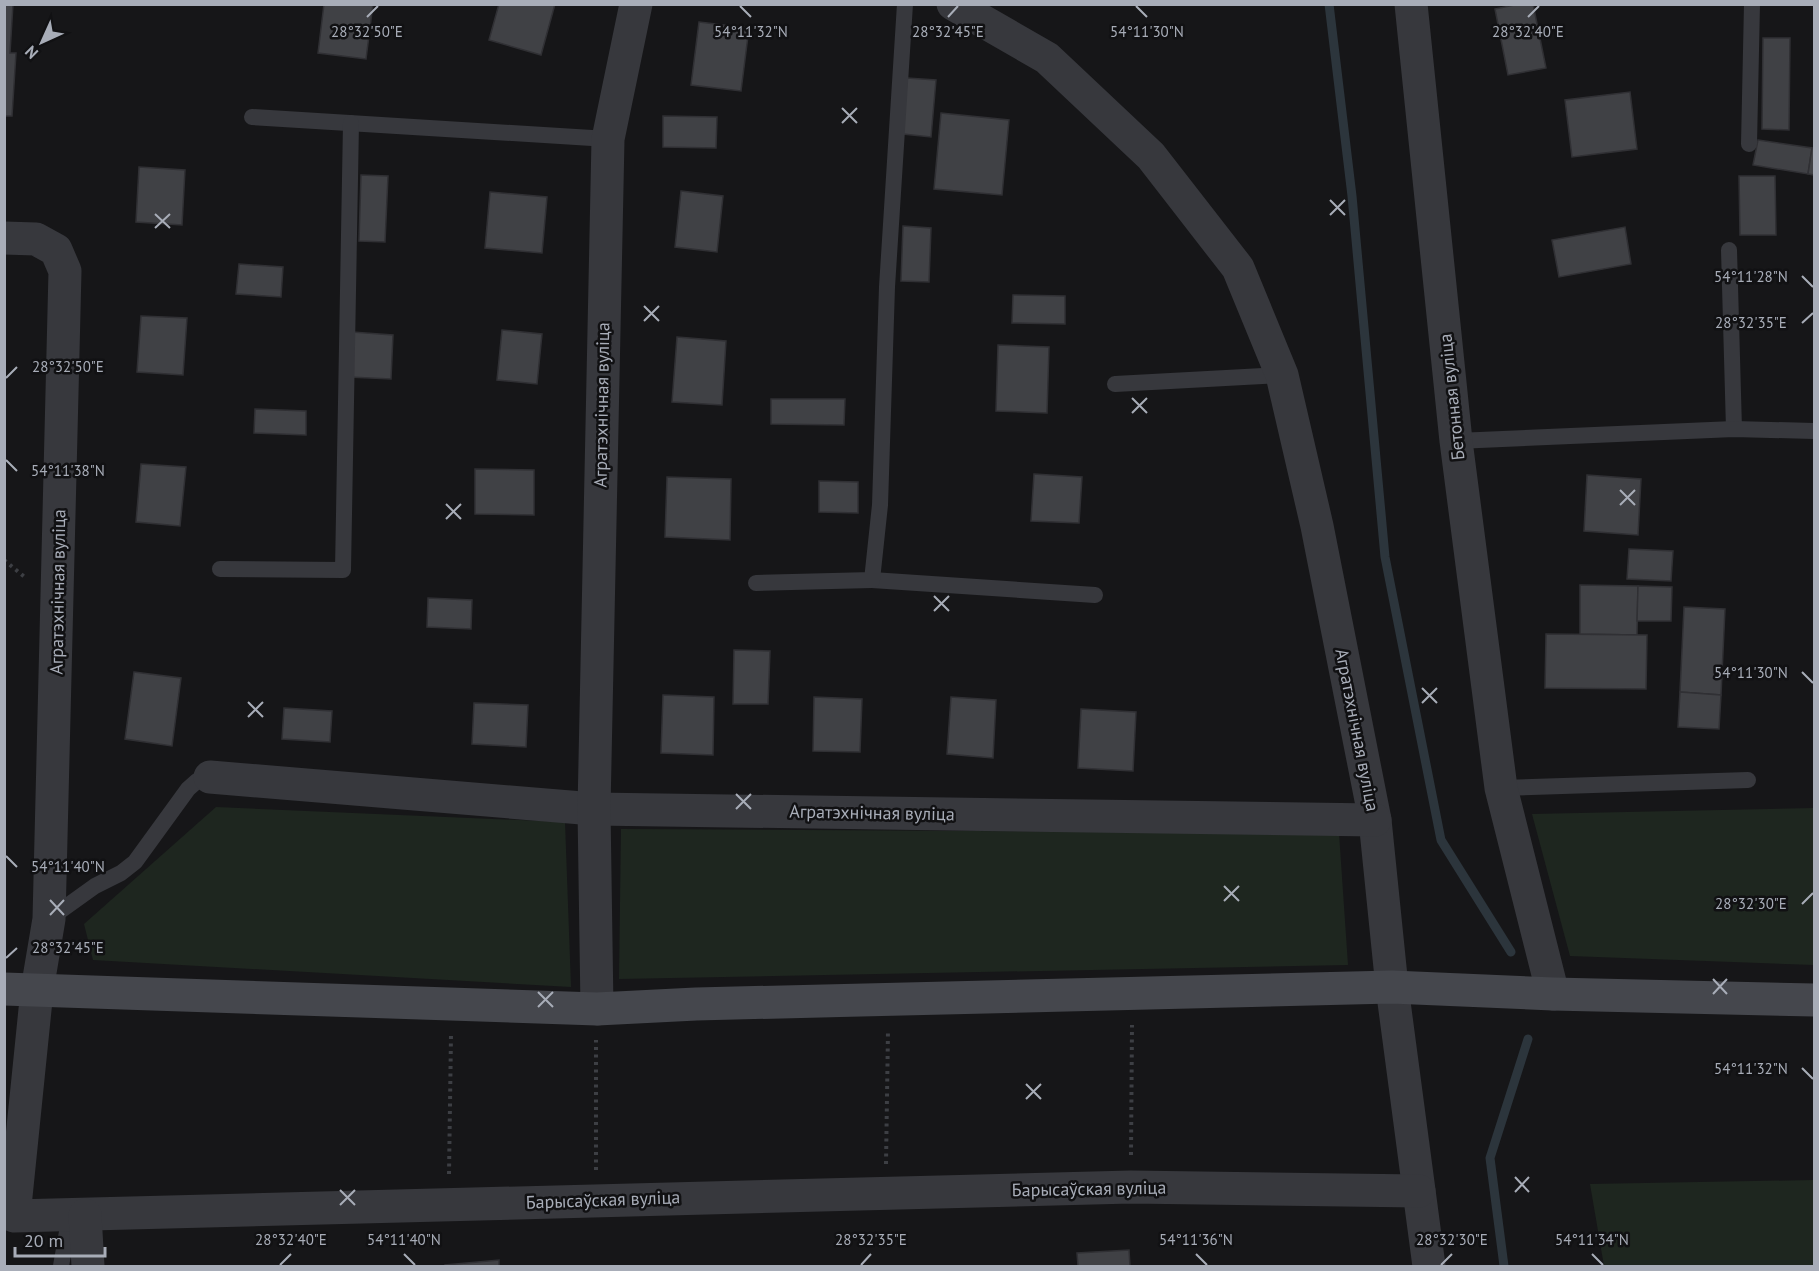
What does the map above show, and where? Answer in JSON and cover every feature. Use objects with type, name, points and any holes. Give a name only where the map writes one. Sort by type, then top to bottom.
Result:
[{"type":"street","name":"Агратэхнічная вуліца","points":[[597,1009],[594,809],[608,139],[636,4]]},
{"type":"street","name":"Агратэхнічная вуліца","points":[[210,777],[594,809],[1375,820],[1317,526],[1282,375],[1238,268],[1151,156],[1047,58],[953,4]]},
{"type":"street","name":"Бетонная вуліца","points":[[1411,4],[1456,441],[1501,788],[1553,994]]},
{"type":"street","name":"Агратэхнічная вуліца","points":[[4,238],[36,239],[56,250],[65,271],[49,919],[37,990]]},
{"type":"street","points":[[1375,820],[1392,987],[1429,1266]]},
{"type":"street","points":[[4,989],[597,1009],[696,1004],[1392,987],[1553,994],[1815,1000]]},
{"type":"street","name":"Барысаўская вуліца","points":[[37,990],[9,1215],[1131,1187],[1419,1191]]},
{"type":"street","points":[[78,1215],[87,1266]]},
{"type":"lane","points":[[872,580],[880,506],[887,287],[905,4]]},
{"type":"lane","points":[[1749,144],[1752,4]]},
{"type":"lane","points":[[252,117],[608,139]]},
{"type":"lane","points":[[220,569],[343,570],[351,123]]},
{"type":"lane","points":[[1730,250],[1734,429]]},
{"type":"lane","points":[[1115,384],[1282,375]]},
{"type":"lane","points":[[1456,441],[1734,429],[1815,431]]},
{"type":"lane","points":[[756,584],[872,580],[1095,595]]},
{"type":"lane","points":[[49,919],[95,886],[121,873],[135,862],[188,789],[197,781],[210,777]]},
{"type":"lane","points":[[1501,788],[1748,780]]},
{"type":"lane","points":[[61,1266],[78,1215]]},
{"type":"path","points":[[1131,1187],[1133,994]]},
{"type":"path","points":[[886,1193],[888,1000]]},
{"type":"path","points":[[448,1204],[451,1004]]},
{"type":"path","points":[[596,1200],[597,1009]]},
{"type":"shaded area","points":[[216,807],[565,822],[571,987],[93,960],[84,924]]},
{"type":"shaded area","points":[[1814,808],[1814,965],[1570,956],[1532,814]]},
{"type":"shaded area","points":[[621,829],[1339,833],[1348,965],[619,979]]},
{"type":"shaded area","points":[[1814,1180],[1814,1266],[1604,1266],[1590,1184]]},
{"type":"building","points":[[4,4],[13,4],[10,53],[16,53],[12,116],[4,116]]},
{"type":"building","points":[[324,4],[373,4],[366,59],[318,53]]},
{"type":"building","points":[[499,4],[555,4],[541,55],[489,40]]},
{"type":"building","points":[[1519,4],[1533,4],[1546,68],[1508,75],[1495,9]]},
{"type":"building","points":[[699,22],[749,28],[741,91],[691,85]]},
{"type":"building","points":[[1763,38],[1790,38],[1789,130],[1762,129]]},
{"type":"building","points":[[907,78],[936,80],[931,137],[903,134]]},
{"type":"building","points":[[1630,92],[1637,149],[1572,157],[1565,100]]},
{"type":"building","points":[[941,113],[1009,120],[1002,195],[934,189]]},
{"type":"building","points":[[663,116],[717,117],[716,148],[663,147]]},
{"type":"building","points":[[1758,140],[1812,148],[1808,174],[1753,165]]},
{"type":"building","points":[[1812,148],[1814,149],[1814,175],[1808,174]]},
{"type":"building","points":[[139,167],[185,170],[182,225],[136,222]]},
{"type":"building","points":[[361,175],[388,176],[385,242],[359,241]]},
{"type":"building","points":[[1739,176],[1775,176],[1776,235],[1740,235]]},
{"type":"building","points":[[681,191],[723,196],[717,252],[675,247]]},
{"type":"building","points":[[490,192],[547,197],[542,253],[485,248]]},
{"type":"building","points":[[903,226],[931,228],[929,282],[901,281]]},
{"type":"building","points":[[1625,227],[1631,264],[1559,277],[1552,240]]},
{"type":"building","points":[[239,264],[283,267],[281,297],[236,294]]},
{"type":"building","points":[[1013,295],[1065,296],[1065,324],[1012,323]]},
{"type":"building","points":[[141,316],[187,318],[183,375],[137,372]]},
{"type":"building","points":[[502,330],[542,334],[537,384],[497,380]]},
{"type":"building","points":[[352,332],[393,335],[391,379],[349,377]]},
{"type":"building","points":[[677,337],[726,341],[722,405],[672,402]]},
{"type":"building","points":[[998,345],[1049,347],[1047,413],[996,411]]},
{"type":"building","points":[[771,399],[845,399],[844,425],[771,424]]},
{"type":"building","points":[[255,409],[306,411],[306,435],[254,433]]},
{"type":"building","points":[[141,464],[186,467],[180,526],[136,522]]},
{"type":"building","points":[[475,469],[534,470],[534,515],[475,514]]},
{"type":"building","points":[[1034,474],[1082,477],[1079,523],[1031,521]]},
{"type":"building","points":[[1587,475],[1641,479],[1638,535],[1584,531]]},
{"type":"building","points":[[667,477],[731,479],[730,540],[665,537]]},
{"type":"building","points":[[819,481],[858,482],[858,513],[819,512]]},
{"type":"building","points":[[1629,549],[1673,551],[1671,581],[1627,579]]},
{"type":"building","points":[[1580,585],[1638,586],[1637,635],[1580,634]]},
{"type":"building","points":[[1638,586],[1672,587],[1671,621],[1637,621]]},
{"type":"building","points":[[428,598],[472,600],[471,629],[427,627]]},
{"type":"building","points":[[1684,607],[1725,609],[1721,695],[1680,692]]},
{"type":"building","points":[[1546,634],[1647,635],[1646,689],[1545,688]]},
{"type":"building","points":[[734,650],[770,651],[768,704],[733,704]]},
{"type":"building","points":[[134,672],[181,678],[172,746],[125,739]]},
{"type":"building","points":[[1680,692],[1721,695],[1719,729],[1678,727]]},
{"type":"building","points":[[663,695],[714,697],[713,755],[661,753]]},
{"type":"building","points":[[814,697],[862,699],[860,752],[813,751]]},
{"type":"building","points":[[951,697],[996,700],[993,758],[947,754]]},
{"type":"building","points":[[474,703],[528,705],[526,747],[472,744]]},
{"type":"building","points":[[284,708],[332,711],[330,742],[282,739]]},
{"type":"building","points":[[1081,709],[1136,712],[1133,771],[1078,768]]},
{"type":"building","points":[[1129,1250],[1130,1266],[1078,1266],[1077,1253]]},
{"type":"building","points":[[499,1260],[499,1266],[445,1266],[445,1265]]},
{"type":"waterway","points":[[1329,4],[1352,196],[1385,557],[1441,840],[1511,952]]},
{"type":"waterway","points":[[1504,1266],[1490,1158],[1528,1039]]}]
